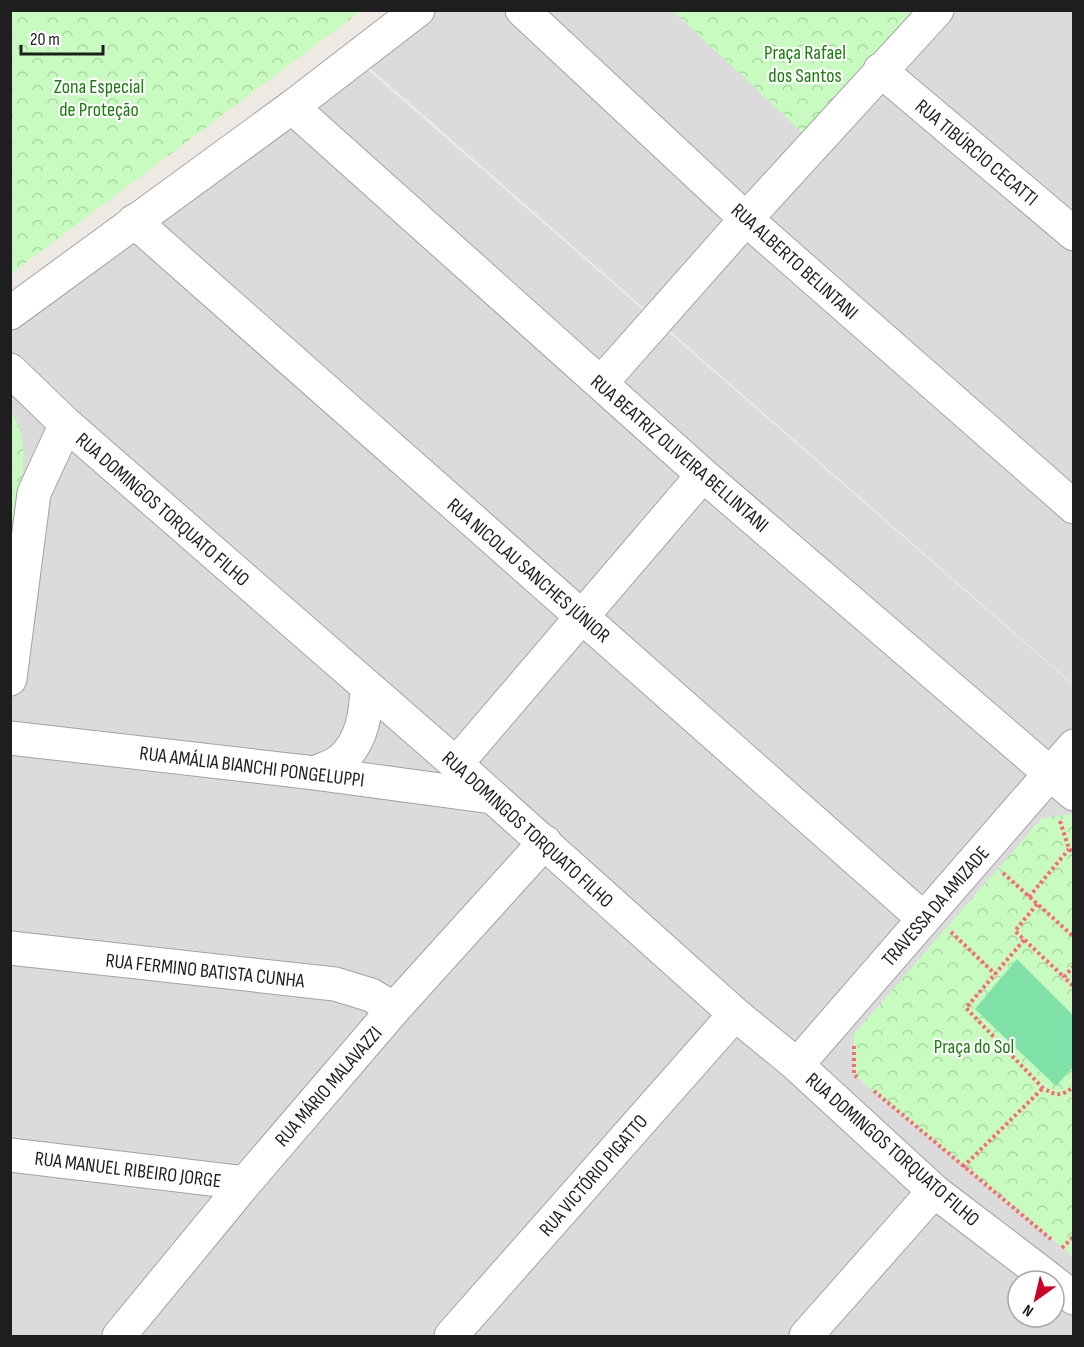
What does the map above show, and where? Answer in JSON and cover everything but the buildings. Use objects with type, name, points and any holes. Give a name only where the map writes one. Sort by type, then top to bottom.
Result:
[{"type":"street","points":[[10,313],[292,107],[418,10]]},
{"type":"street","name":"RUA ALBERTO BELINTANI","points":[[522,10],[746,219],[1074,507]]},
{"type":"street","points":[[601,383],[880,70],[937,10]]},
{"type":"street","name":"RUA TIBÚRCIO CECATTI","points":[[880,70],[1068,219]]},
{"type":"street","name":"RUA BEATRIZ OLIVEIRA BELLINTANI","points":[[292,107],[1061,794]]},
{"type":"street","name":"RUA NICOLAU SANCHES JÚNIOR","points":[[134,221],[581,616],[935,923]]},
{"type":"street","name":"RUA DOMINGOS TORQUATO FILHO","points":[[10,370],[66,424],[545,842],[735,1014],[797,1065],[937,1193],[1036,1269]]},
{"type":"street","points":[[10,679],[34,493],[66,424]]},
{"type":"street","points":[[456,764],[703,475]]},
{"type":"street","points":[[315,773],[339,762],[353,746],[363,724],[367,687]]},
{"type":"street","name":"RUA AMÁLIA BIANCHI PONGELUPPI","points":[[10,738],[315,773],[492,797]]},
{"type":"street","name":"TRAVESSA DA AMIZADE","points":[[797,1065],[1061,794],[1074,746]]},
{"type":"street","name":"RUA MÁRIO MALAVAZZI","points":[[119,1336],[245,1183],[394,1009],[545,842]]},
{"type":"street","name":"RUA FERMINO BATISTA CUNHA","points":[[10,948],[335,984],[371,995],[394,1009]]},
{"type":"street","name":"RUA VICTÓRIO PIGATTO","points":[[451,1336],[735,1014]]},
{"type":"street","name":"RUA MANUEL RIBEIRO JORGE","points":[[10,1155],[245,1183]]},
{"type":"street","points":[[806,1336],[937,1193]]},
{"type":"path","points":[[1061,794],[1069,849],[1074,853]]},
{"type":"path","points":[[1029,897],[1069,849]]},
{"type":"path","points":[[998,868],[1074,937]]},
{"type":"path","points":[[1037,904],[1015,931],[1074,987]]},
{"type":"path","points":[[935,923],[995,974]]},
{"type":"path","points":[[1024,940],[966,1008],[1043,1088],[1055,1095],[1065,1094],[1074,1086]]},
{"type":"path","points":[[1064,977],[1074,966]]},
{"type":"path","points":[[854,1044],[854,1075],[863,1082]]},
{"type":"path","points":[[937,1193],[1043,1088]]},
{"type":"path","points":[[873,1090],[1053,1240]]},
{"type":"path","points":[[1068,1253],[1062,1248],[1074,1236]]},
{"type":"shaded area","points":[[400,11],[1073,11],[1073,684],[363,62],[368,70],[1073,685],[1073,1336],[11,1336],[10,299]]},
{"type":"green space","name":"Zona Especial de Proteção","points":[[11,10],[361,10],[361,11],[11,274]]},
{"type":"green space","name":"Praça Rafael dos Santos","points":[[673,11],[926,11],[807,137]]},
{"type":"green space","points":[[11,412],[22,441],[23,457],[20,490],[11,537]]},
{"type":"green space","name":"Praça do Sol","points":[[1073,814],[1073,1257],[854,1075],[854,1034],[1042,818]]},
{"type":"green space","points":[[1017,959],[1073,1015],[1073,1067],[1056,1086],[975,1009]]}]
